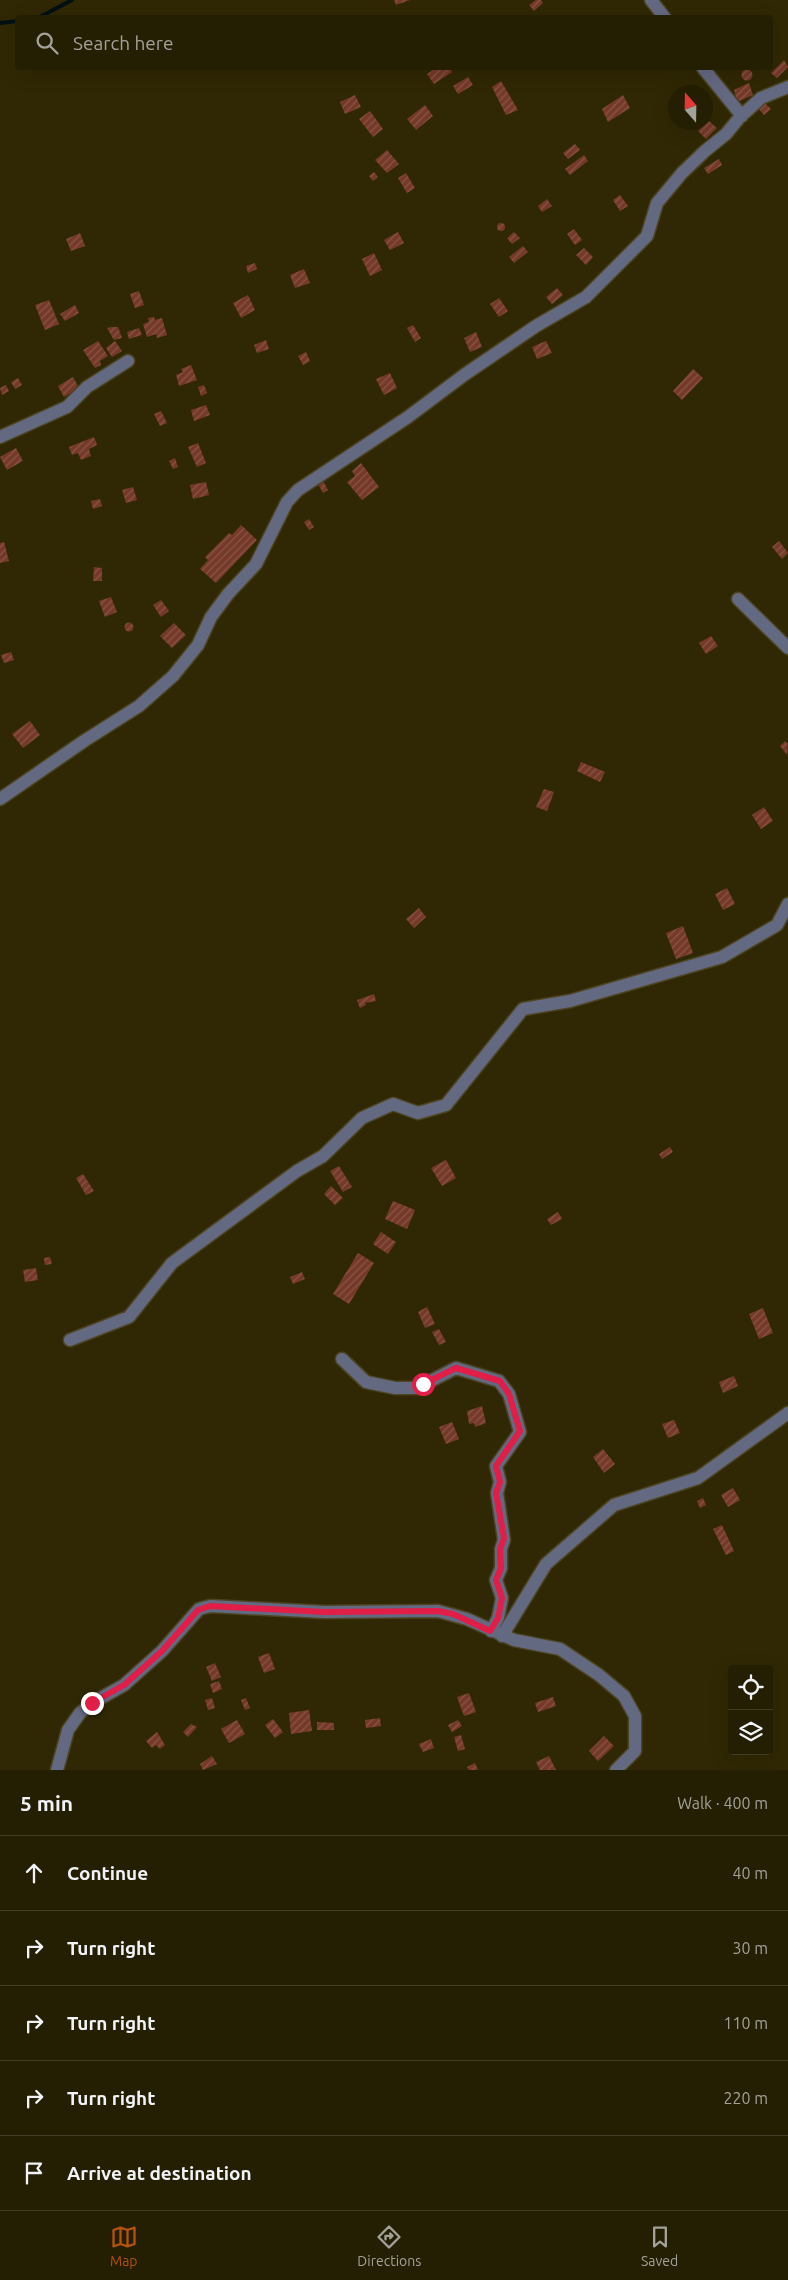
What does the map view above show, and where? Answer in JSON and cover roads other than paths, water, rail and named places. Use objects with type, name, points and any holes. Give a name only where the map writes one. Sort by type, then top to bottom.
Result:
[{"type":"street","points":[[651,0],[663,15]]},
{"type":"street","points":[[705,70],[742,116]]},
{"type":"street","points":[[0,799],[139,706],[173,676],[198,645],[211,617],[256,564],[287,502],[298,490],[408,417],[464,375],[536,326],[586,297],[647,236],[656,203],[682,173],[704,151],[726,134],[761,98],[788,88]]},
{"type":"street","points":[[0,437],[67,407],[87,387],[128,361]]},
{"type":"street","points":[[738,599],[788,648]]},
{"type":"street","points":[[70,1340],[129,1317],[172,1263],[297,1171],[323,1156],[362,1118],[393,1104],[418,1113],[446,1105],[523,1009],[570,1001],[722,957],[777,924],[788,904]]},
{"type":"street","points":[[342,1358],[364,1380],[372,1384],[395,1388],[417,1388],[456,1368],[496,1378],[509,1394],[520,1431],[496,1466],[500,1482],[496,1493],[504,1538],[500,1549],[501,1568],[496,1584],[501,1602],[496,1633]]},
{"type":"street","points":[[496,1633],[546,1564],[614,1505],[698,1478],[788,1413]]},
{"type":"street","points":[[58,1770],[68,1730],[80,1713],[92,1703],[124,1685],[162,1651],[198,1610],[210,1606],[324,1612],[438,1611],[460,1617],[496,1633],[523,1642],[549,1646],[567,1652],[599,1674],[624,1696],[635,1716],[635,1751],[616,1770]]},
{"type":"waterway","points":[[44,15],[72,0]]},
{"type":"waterway","points":[[0,23],[15,21]]}]
